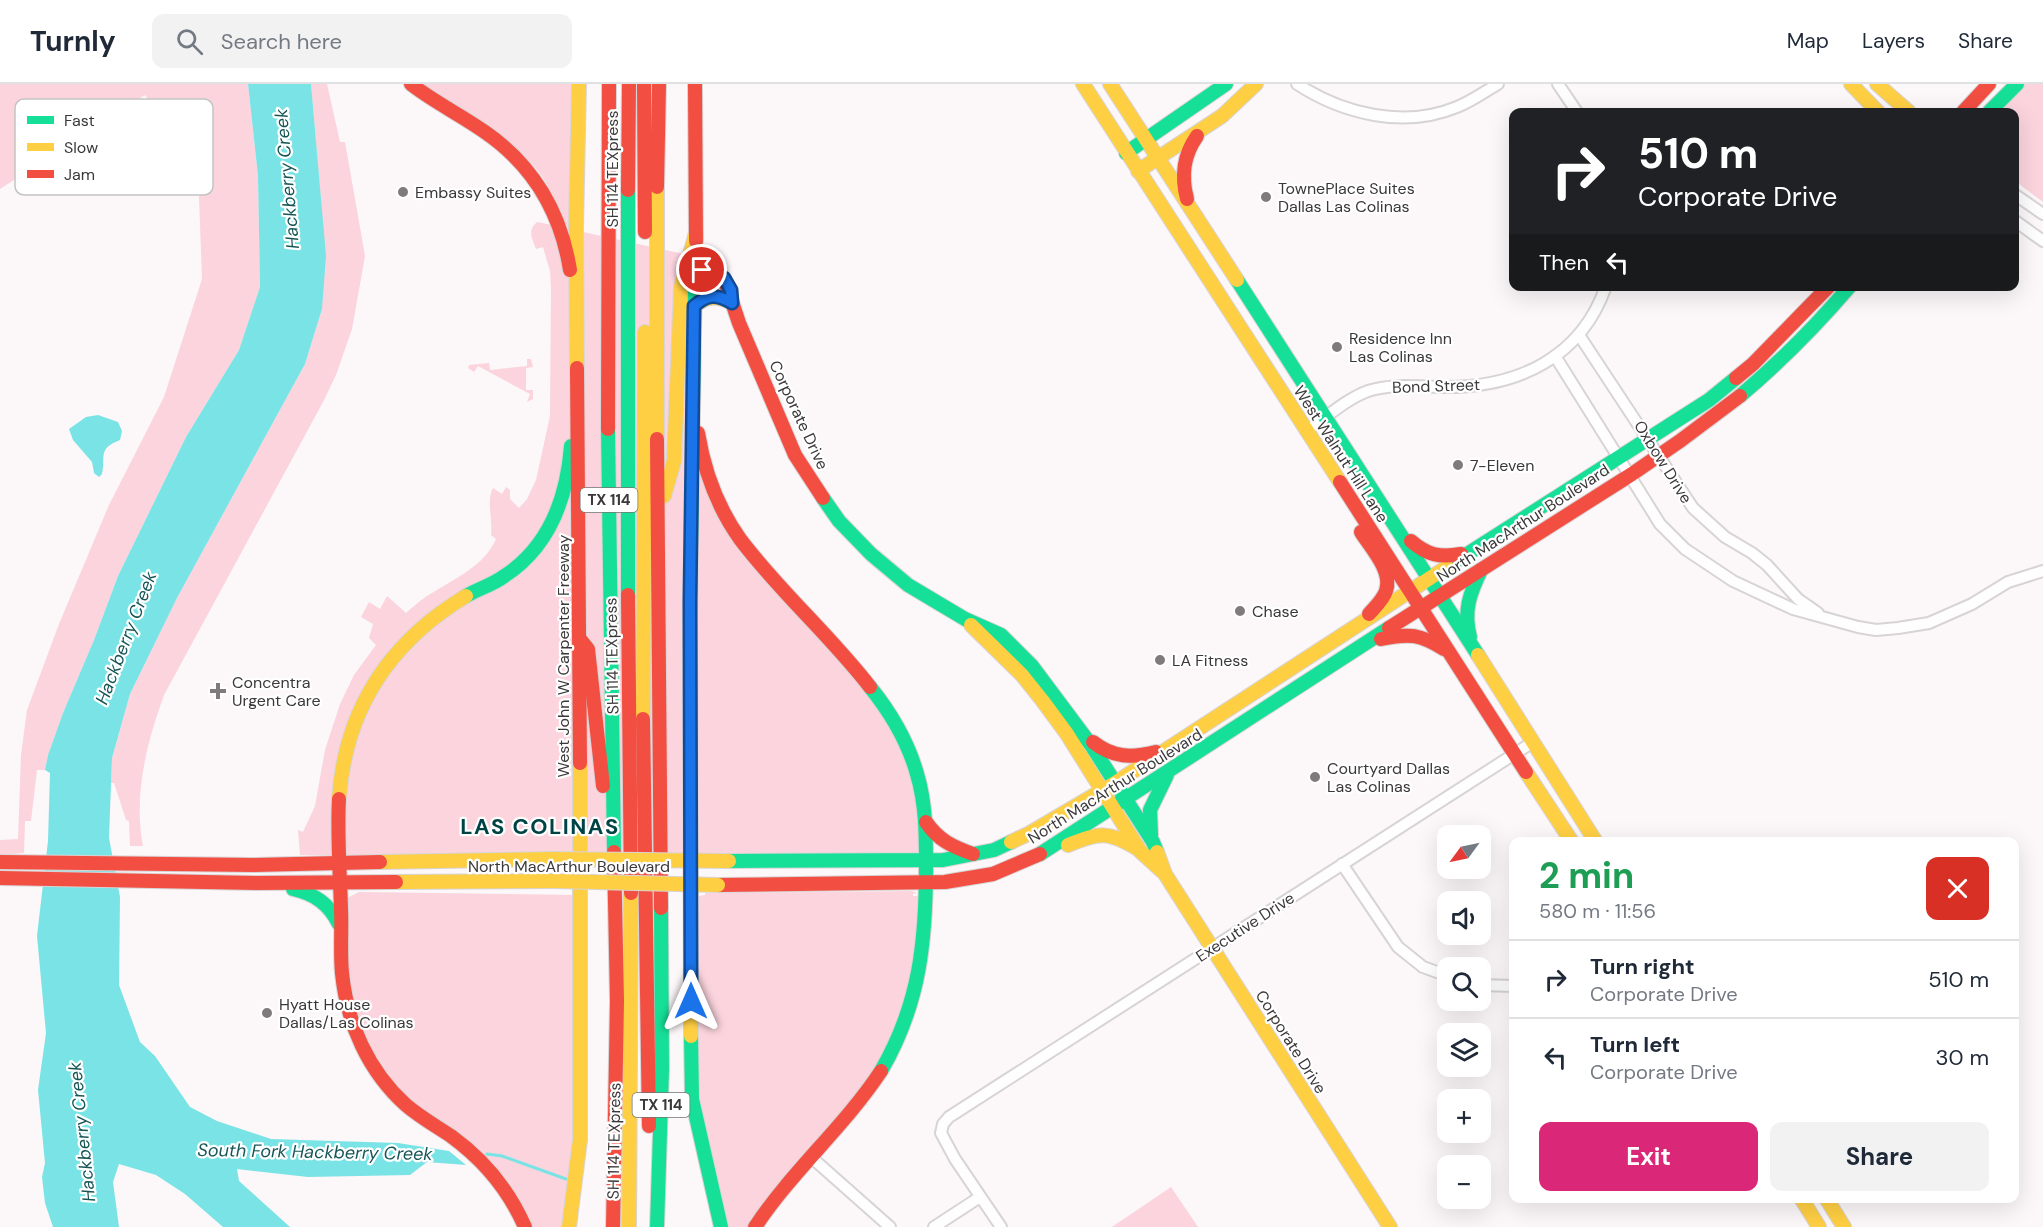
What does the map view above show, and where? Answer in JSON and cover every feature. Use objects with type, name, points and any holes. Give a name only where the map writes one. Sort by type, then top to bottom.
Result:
[{"type":"main road","points":[[411,84],[425,96],[499,142],[517,158],[539,184],[552,206],[564,238],[572,299],[577,316]]},
{"type":"main road","name":"West John W Carpenter Freeway","points":[[569,1227],[580,1140],[580,639],[577,316],[579,84]]},
{"type":"main road","name":"TX 114","points":[[609,84],[607,259],[609,516],[617,1001],[613,1227]]},
{"type":"main road","name":"SH 114 TEXpress","points":[[629,84],[626,445],[632,886],[629,1227]]},
{"type":"main road","name":"SH 114 TEXpress","points":[[644,84],[643,738],[650,1227]]},
{"type":"main road","name":"TX 114","points":[[657,1227],[662,1069],[656,270],[659,84]]},
{"type":"main road","points":[[695,84],[696,233],[690,600],[691,1071],[692,1099],[721,1227]]},
{"type":"main road","name":"West Walnut Hill Lane","points":[[1083,84],[1411,592],[1446,650],[1516,753],[1569,837]]},
{"type":"main road","name":"West Walnut Hill Lane","points":[[1110,84],[1430,578],[1593,837]]},
{"type":"main road","points":[[1126,153],[1227,84]]},
{"type":"main road","points":[[1138,171],[1222,116],[1256,84]]},
{"type":"main road","points":[[1851,84],[1874,108]]},
{"type":"main road","points":[[1877,84],[1904,108]]},
{"type":"main road","points":[[1967,108],[1989,84]]},
{"type":"main road","points":[[1993,108],[2017,84]]},
{"type":"main road","points":[[1193,214],[1186,196],[1183,178],[1184,160],[1191,144],[1205,127]]},
{"type":"main road","points":[[659,512],[674,461],[681,287],[696,233]]},
{"type":"main road","points":[[607,259],[626,445]]},
{"type":"main road","name":"Corporate Drive","points":[[695,261],[702,270],[724,278],[731,290],[732,303],[795,454],[823,500],[849,531],[908,585],[965,619],[1027,671],[1083,732],[1109,787]]},
{"type":"main road","name":"North MacArthur Boulevard","points":[[0,862],[293,865],[552,859],[925,861],[975,855],[1015,841],[1109,787],[1472,551],[1650,440],[1709,400],[1753,364],[1824,291]]},
{"type":"main road","name":"North MacArthur Boulevard","points":[[0,878],[256,883],[554,881],[718,885],[954,881],[993,874],[1051,848],[1659,455],[1759,381],[1790,354],[1846,291]]},
{"type":"main road","points":[[694,306],[704,297],[713,295],[732,303]]},
{"type":"main road","points":[[525,1227],[507,1191],[479,1158],[406,1105],[387,1085],[372,1066],[355,1032],[348,1011],[342,971],[339,804],[342,772],[353,730],[373,686],[392,658],[420,628],[461,599],[517,567],[540,540],[558,510],[568,477],[572,425],[572,376],[578,349]]},
{"type":"main road","points":[[693,389],[700,446],[725,514],[740,538],[859,672],[891,716],[905,740],[918,776],[926,822],[926,923],[922,961],[914,1000],[904,1025],[886,1064],[862,1099],[775,1198],[755,1227]]},
{"type":"main road","points":[[1339,482],[1342,501],[1385,572],[1388,586],[1361,624]]},
{"type":"main road","points":[[1398,530],[1428,554],[1446,557],[1472,551]]},
{"type":"main road","points":[[1475,650],[1467,625],[1466,608],[1469,595],[1483,568]]},
{"type":"main road","points":[[1373,640],[1412,634],[1424,637],[1446,650]]},
{"type":"main road","points":[[580,639],[588,649],[603,784],[606,831],[607,943],[617,1001]]},
{"type":"main road","name":"Corporate Drive","points":[[1027,671],[1067,734],[1120,804],[1153,842],[1165,874],[1390,1227]]},
{"type":"main road","points":[[1083,732],[1098,747],[1122,758],[1170,748]]},
{"type":"main road","points":[[1153,842],[1148,822],[1149,809],[1168,773]]},
{"type":"main road","name":"Corporate Drive","points":[[1120,804],[1140,851],[1165,874]]},
{"type":"main road","points":[[926,822],[934,835],[944,843],[975,855]]},
{"type":"main road","points":[[1051,848],[1065,846],[1095,834],[1105,833],[1115,835],[1140,851]]},
{"type":"main road","points":[[184,881],[187,877],[235,872],[271,873],[293,865]]},
{"type":"main road","points":[[256,883],[310,892],[328,907],[341,929]]},
{"type":"main road","points":[[1804,1203],[1819,1227]]},
{"type":"main road","points":[[1829,1203],[1844,1227]]},
{"type":"street","points":[[1297,84],[1316,96],[1349,111],[1399,117],[1434,114],[1456,108],[1498,84]]},
{"type":"street","points":[[1558,84],[1574,108]]},
{"type":"street","points":[[2019,197],[2043,214]]},
{"type":"street","points":[[2019,224],[2043,241]]},
{"type":"street","name":"Bond Street","points":[[1306,431],[1352,399],[1368,392],[1393,386],[1449,387],[1498,382],[1522,376],[1555,356],[1579,335],[1604,291]]},
{"type":"street","name":"Oxbow Drive","points":[[1579,335],[1693,508],[1717,530],[1767,565],[1798,599],[1823,616]]},
{"type":"street","name":"Oxbow Drive","points":[[1555,356],[1660,524],[1685,549],[1741,586],[1792,609],[1876,630],[1929,623],[1972,604],[2008,582],[2043,571]]},
{"type":"street","name":"Executive Drive","points":[[980,1197],[941,1133],[943,1124],[1213,947],[1533,742]]},
{"type":"street","points":[[1342,864],[1398,947],[1424,967],[1437,971]]},
{"type":"street","points":[[1491,985],[1509,986]]},
{"type":"street","points":[[811,1157],[890,1227]]},
{"type":"street","points":[[934,1227],[980,1197],[1001,1227]]},
{"type":"shaded area","points":[[0,84],[248,84],[258,176],[260,287],[239,350],[186,437],[118,576],[63,713],[45,770],[37,770],[31,821],[25,821],[24,853],[0,855],[0,840],[18,839],[21,755],[27,710],[59,624],[109,505],[164,397],[202,279],[199,195],[213,195],[213,99],[148,99],[145,95],[139,99],[15,99],[15,179],[0,189]]},
{"type":"shaded area","points":[[311,84],[327,84],[340,142],[345,142],[365,256],[352,329],[336,375],[323,402],[164,695],[143,769],[140,827],[143,846],[130,846],[129,821],[126,820],[114,783],[111,783],[112,758],[130,694],[177,598],[305,364],[322,309],[321,203]]},
{"type":"shaded area","points":[[420,84],[574,84],[574,230],[684,254],[686,366],[706,475],[723,519],[879,700],[917,777],[922,858],[300,855],[298,830],[303,832],[315,806],[325,750],[340,704],[354,675],[376,645],[369,638],[373,624],[361,617],[369,602],[380,609],[387,596],[406,613],[425,597],[477,564],[484,557],[496,539],[491,535],[490,499],[493,488],[502,494],[506,487],[510,490],[510,499],[519,508],[527,499],[536,480],[550,416],[550,271],[543,247],[536,249],[531,232],[537,222],[568,228],[546,183],[526,157],[483,123]]},
{"type":"shaded area","points":[[2025,84],[2043,84],[2043,202],[2019,184],[2019,108],[2001,108]]},
{"type":"shaded area","points":[[527,359],[531,359],[533,367],[526,368],[526,390],[533,390],[533,399],[527,402],[530,394],[478,366],[474,372],[468,368],[469,365],[489,363],[490,370],[527,366]]},
{"type":"shaded area","points":[[912,891],[917,893],[913,896],[920,896],[916,967],[898,1030],[868,1084],[749,1227],[727,1227],[703,1126],[697,1087],[699,896],[705,893]]},
{"type":"shaded area","points":[[359,892],[574,895],[572,1164],[563,1227],[529,1227],[515,1197],[403,1098],[382,1074],[356,1024],[346,962],[347,898]]},
{"type":"shaded area","points":[[1171,1187],[1198,1227],[1112,1227]]},
{"type":"water","name":"Hackberry Creek","points":[[248,84],[311,84],[326,256],[322,309],[305,364],[177,598],[130,694],[112,758],[109,838],[120,897],[119,985],[140,1042],[155,1056],[190,1107],[217,1121],[271,1139],[398,1143],[449,1151],[466,1165],[427,1162],[410,1175],[308,1177],[237,1169],[239,1181],[290,1227],[223,1227],[185,1194],[156,1175],[119,1164],[113,1182],[119,1227],[53,1227],[45,1203],[42,1177],[45,1163],[38,1090],[46,1033],[37,936],[48,841],[50,773],[45,770],[63,713],[118,576],[186,437],[239,350],[260,287],[258,176]]},
{"type":"water","points":[[98,415],[118,422],[122,431],[120,440],[105,450],[102,474],[99,477],[94,473],[92,462],[73,440],[69,429],[86,417]]},
{"type":"waterway","name":"South Fork Hackberry Creek","points":[[487,1154],[502,1156],[566,1179]]},
{"type":"traffic: fast","points":[[1126,153],[1226,84]]},
{"type":"traffic: fast","points":[[1993,108],[2017,84]]},
{"type":"traffic: fast","points":[[628,190],[628,595]]},
{"type":"traffic: fast","points":[[690,618],[695,260]]},
{"type":"traffic: fast","points":[[1237,280],[1478,655]]},
{"type":"traffic: fast","points":[[1740,396],[1797,343],[1846,291]]},
{"type":"traffic: fast","points":[[1447,567],[1709,400],[1736,378]]},
{"type":"traffic: fast","points":[[608,429],[614,852]]},
{"type":"traffic: fast","points":[[466,596],[499,580],[519,565],[544,536],[560,502],[571,446]]},
{"type":"traffic: fast","points":[[823,498],[839,521],[871,554],[908,585],[965,619],[1001,635],[1032,666],[1091,745],[1153,842],[1157,852]]},
{"type":"traffic: fast","points":[[1470,637],[1467,619],[1469,602],[1481,570]]},
{"type":"traffic: fast","points":[[1040,854],[1389,628]]},
{"type":"traffic: fast","points":[[870,687],[898,728],[913,762],[922,797],[926,842],[926,893],[918,971],[904,1021],[881,1071]]},
{"type":"traffic: fast","points":[[1151,835],[1150,810],[1167,775]]},
{"type":"traffic: fast","points":[[729,861],[943,860],[994,850],[1011,842]]},
{"type":"traffic: fast","points":[[293,889],[308,894],[326,905],[339,924]]},
{"type":"traffic: fast","points":[[657,1227],[662,1069],[661,908]]},
{"type":"traffic: fast","points":[[691,1036],[692,1099],[721,1227]]},
{"type":"traffic: slow","points":[[577,368],[576,227],[579,84]]},
{"type":"traffic: slow","points":[[1083,84],[1340,482]]},
{"type":"traffic: slow","points":[[1110,84],[1237,280]]},
{"type":"traffic: slow","points":[[1138,171],[1222,116],[1256,84]]},
{"type":"traffic: slow","points":[[1851,84],[1874,108]]},
{"type":"traffic: slow","points":[[1877,84],[1904,108]]},
{"type":"traffic: slow","points":[[657,187],[657,439]]},
{"type":"traffic: slow","points":[[664,496],[674,461],[681,287],[696,233]]},
{"type":"traffic: slow","points":[[694,306],[703,300],[712,298],[732,303]]},
{"type":"traffic: slow","points":[[643,719],[645,332]]},
{"type":"traffic: slow","points":[[1011,842],[1115,783],[1447,567]]},
{"type":"traffic: slow","points":[[339,799],[343,766],[351,736],[362,707],[376,681],[415,634],[466,596]]},
{"type":"traffic: slow","points":[[690,618],[691,1036]]},
{"type":"traffic: slow","points":[[971,625],[1022,675],[1042,700],[1067,734],[1140,851],[1162,871]]},
{"type":"traffic: slow","points":[[1478,655],[1593,837]]},
{"type":"traffic: slow","points":[[569,1227],[580,1140],[580,763]]},
{"type":"traffic: slow","points":[[1526,772],[1569,837]]},
{"type":"traffic: slow","points":[[1068,845],[1104,835],[1119,839],[1138,849]]},
{"type":"traffic: slow","points":[[1157,852],[1165,874],[1390,1227]]},
{"type":"traffic: slow","points":[[380,862],[552,859]]},
{"type":"traffic: slow","points":[[552,859],[729,861]]},
{"type":"traffic: slow","points":[[396,882],[554,881]]},
{"type":"traffic: slow","points":[[554,881],[718,885]]},
{"type":"traffic: slow","points":[[629,1227],[631,893]]},
{"type":"traffic: slow","points":[[1804,1203],[1819,1227]]},
{"type":"traffic: slow","points":[[1829,1203],[1844,1227]]},
{"type":"traffic: jam","points":[[411,84],[485,132],[517,159],[531,175],[552,210],[560,229],[570,270]]},
{"type":"traffic: jam","points":[[608,429],[609,84]]},
{"type":"traffic: jam","points":[[628,190],[629,84]]},
{"type":"traffic: jam","points":[[644,84],[645,232]]},
{"type":"traffic: jam","points":[[657,187],[659,84]]},
{"type":"traffic: jam","points":[[695,84],[696,241]]},
{"type":"traffic: jam","points":[[1967,108],[1989,84]]},
{"type":"traffic: jam","points":[[1187,199],[1184,166],[1197,136]]},
{"type":"traffic: jam","points":[[695,261],[702,270],[724,278],[739,323],[795,455],[823,498]]},
{"type":"traffic: jam","points":[[1736,378],[1753,364],[1824,291]]},
{"type":"traffic: jam","points":[[577,368],[580,763]]},
{"type":"traffic: jam","points":[[1389,628],[1632,474],[1740,396]]},
{"type":"traffic: jam","points":[[698,433],[713,488],[725,515],[740,539],[870,687]]},
{"type":"traffic: jam","points":[[657,439],[661,908]]},
{"type":"traffic: jam","points":[[1340,482],[1526,772]]},
{"type":"traffic: jam","points":[[1361,532],[1380,560],[1387,583],[1383,597],[1369,614]]},
{"type":"traffic: jam","points":[[1411,541],[1423,550],[1434,554],[1447,556],[1461,554]]},
{"type":"traffic: jam","points":[[628,595],[631,893]]},
{"type":"traffic: jam","points":[[1381,639],[1414,636],[1428,640],[1444,649]]},
{"type":"traffic: jam","points":[[580,639],[588,649],[603,786]]},
{"type":"traffic: jam","points":[[643,719],[649,1126]]},
{"type":"traffic: jam","points":[[1093,742],[1115,754],[1131,756],[1156,752]]},
{"type":"traffic: jam","points":[[339,799],[342,973],[354,1028],[370,1061],[393,1092],[406,1105],[463,1145],[485,1166],[503,1188],[525,1227]]},
{"type":"traffic: jam","points":[[926,822],[947,842],[973,854]]},
{"type":"traffic: jam","points":[[613,1227],[617,1001],[614,852]]},
{"type":"traffic: jam","points":[[718,885],[945,882],[993,874],[1040,854]]},
{"type":"traffic: jam","points":[[0,862],[254,865],[380,862]]},
{"type":"traffic: jam","points":[[0,878],[256,883],[396,882]]},
{"type":"traffic: jam","points":[[755,1227],[881,1071]]},
{"type":"place","name":"Embassy Suites","points":[[403,192]]},
{"type":"place","name":"TownePlace Suites Dallas Las Colinas","points":[[1266,197]]},
{"type":"place","name":"Residence Inn Las Colinas","points":[[1337,347]]},
{"type":"place","name":"7-Eleven","points":[[1458,465]]},
{"type":"place","name":"Chase","points":[[1240,611]]},
{"type":"place","name":"LA Fitness","points":[[1160,660]]},
{"type":"place","name":"Concentra Urgent Care","points":[[218,691]]},
{"type":"place","name":"Courtyard Dallas Las Colinas","points":[[1315,777]]},
{"type":"place","name":"Hyatt House Dallas/Las Colinas","points":[[267,1013]]},
{"type":"district","name":"LAS COLINAS","points":[[540,826]]},
{"type":"route","points":[[691,1001],[690,600],[694,306],[704,297],[713,295],[732,303],[731,290],[724,278],[702,270]]}]
